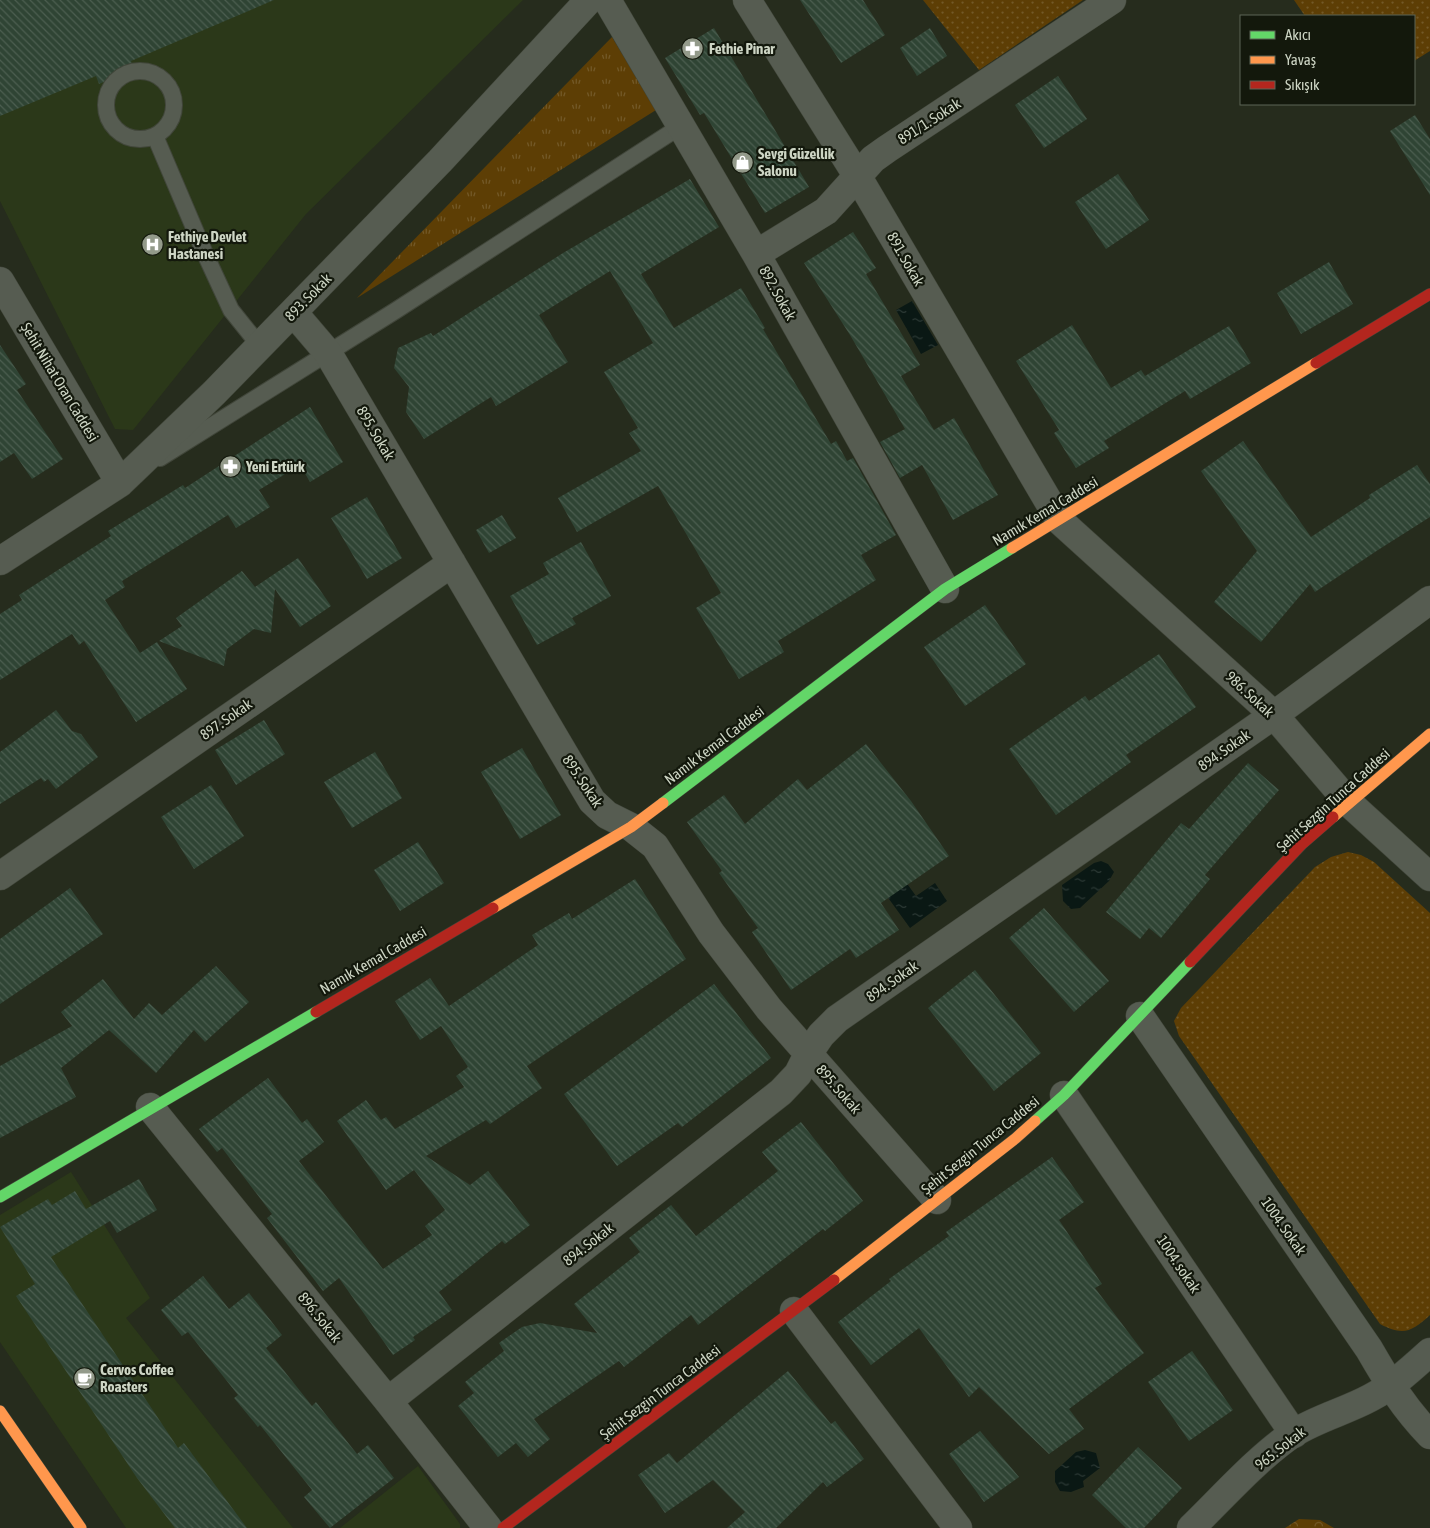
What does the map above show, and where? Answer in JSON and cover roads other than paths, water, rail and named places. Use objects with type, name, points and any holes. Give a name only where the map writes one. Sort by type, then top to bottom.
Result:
[{"type":"street","name":"893. Sokak","points":[[0,561],[120,483],[260,346],[440,161],[588,0]]},
{"type":"street","name":"892. Sokak","points":[[607,0],[756,254],[945,589]]},
{"type":"street","name":"891. Sokak","points":[[747,0],[858,178],[1060,521]]},
{"type":"street","name":"891/1. Sokak","points":[[756,254],[826,211],[873,160],[887,149],[1112,0]]},
{"type":"street","name":"Şehit Nihat Oran Caddesi","points":[[0,281],[120,483]]},
{"type":"street","name":"Namık Kemal Caddesi","points":[[0,1197],[150,1107],[631,827],[945,589],[1060,521],[1430,294]]},
{"type":"street","name":"895. Sokak","points":[[293,312],[328,353],[592,801],[607,816],[631,827],[654,846],[711,933],[769,1009],[936,1200]]},
{"type":"street","name":"986. Sokak","points":[[1060,521],[1274,715],[1350,804],[1430,877]]},
{"type":"street","name":"897. Sokak","points":[[0,876],[452,563]]},
{"type":"street","name":"894. Sokak","points":[[388,1401],[782,1092],[798,1074],[808,1054],[821,1035],[837,1019],[1274,715],[1430,600]]},
{"type":"street","name":"Şehit Sezgin Tunca Caddesi","points":[[503,1528],[794,1311],[1016,1138],[1064,1095],[1302,844],[1430,734]]},
{"type":"street","name":"1004. Sokak","points":[[1140,1016],[1369,1349],[1411,1415],[1430,1435]]},
{"type":"street","name":"1004. sokak","points":[[1064,1095],[1294,1434]]},
{"type":"street","name":"896. Sokak","points":[[150,1107],[388,1401],[488,1528]]},
{"type":"street","points":[[794,1311],[958,1528]]},
{"type":"street","name":"965. Sokak","points":[[1191,1528],[1270,1453],[1294,1434],[1310,1424],[1369,1399],[1391,1386],[1430,1352]]},
{"type":"street","points":[[0,1411],[81,1528]]},
{"type":"lane","points":[[135,70],[151,72],[165,80],[171,89],[174,100],[172,116],[164,129],[155,136],[144,139],[123,135],[114,129],[108,120],[105,99],[115,80],[124,74],[135,70]]},
{"type":"lane","points":[[120,483],[395,311],[682,126]]},
{"type":"lane","points":[[155,136],[231,310],[260,346]]},
{"type":"water","points":[[912,301],[938,345],[921,354],[896,310]]},
{"type":"water","points":[[1101,861],[1108,864],[1114,872],[1109,881],[1080,908],[1071,909],[1063,901],[1062,885],[1094,863]]},
{"type":"water","points":[[900,874],[916,896],[935,883],[947,901],[910,928],[881,888]]},
{"type":"water","points":[[1085,1450],[1096,1453],[1100,1468],[1083,1481],[1084,1487],[1071,1492],[1060,1491],[1055,1482],[1055,1471],[1076,1452]]},
{"type":"place","name":"Fethie Pinar","points":[[693,48]]},
{"type":"place","name":"Sevgi Güzellik Salonu","points":[[742,162]]},
{"type":"place","name":"Fethiye Devlet Hastanesi","points":[[152,245]]},
{"type":"place","name":"Yeni Ertürk","points":[[230,466]]},
{"type":"place","name":"Cervos Coffee Roasters","points":[[84,1378]]}]
